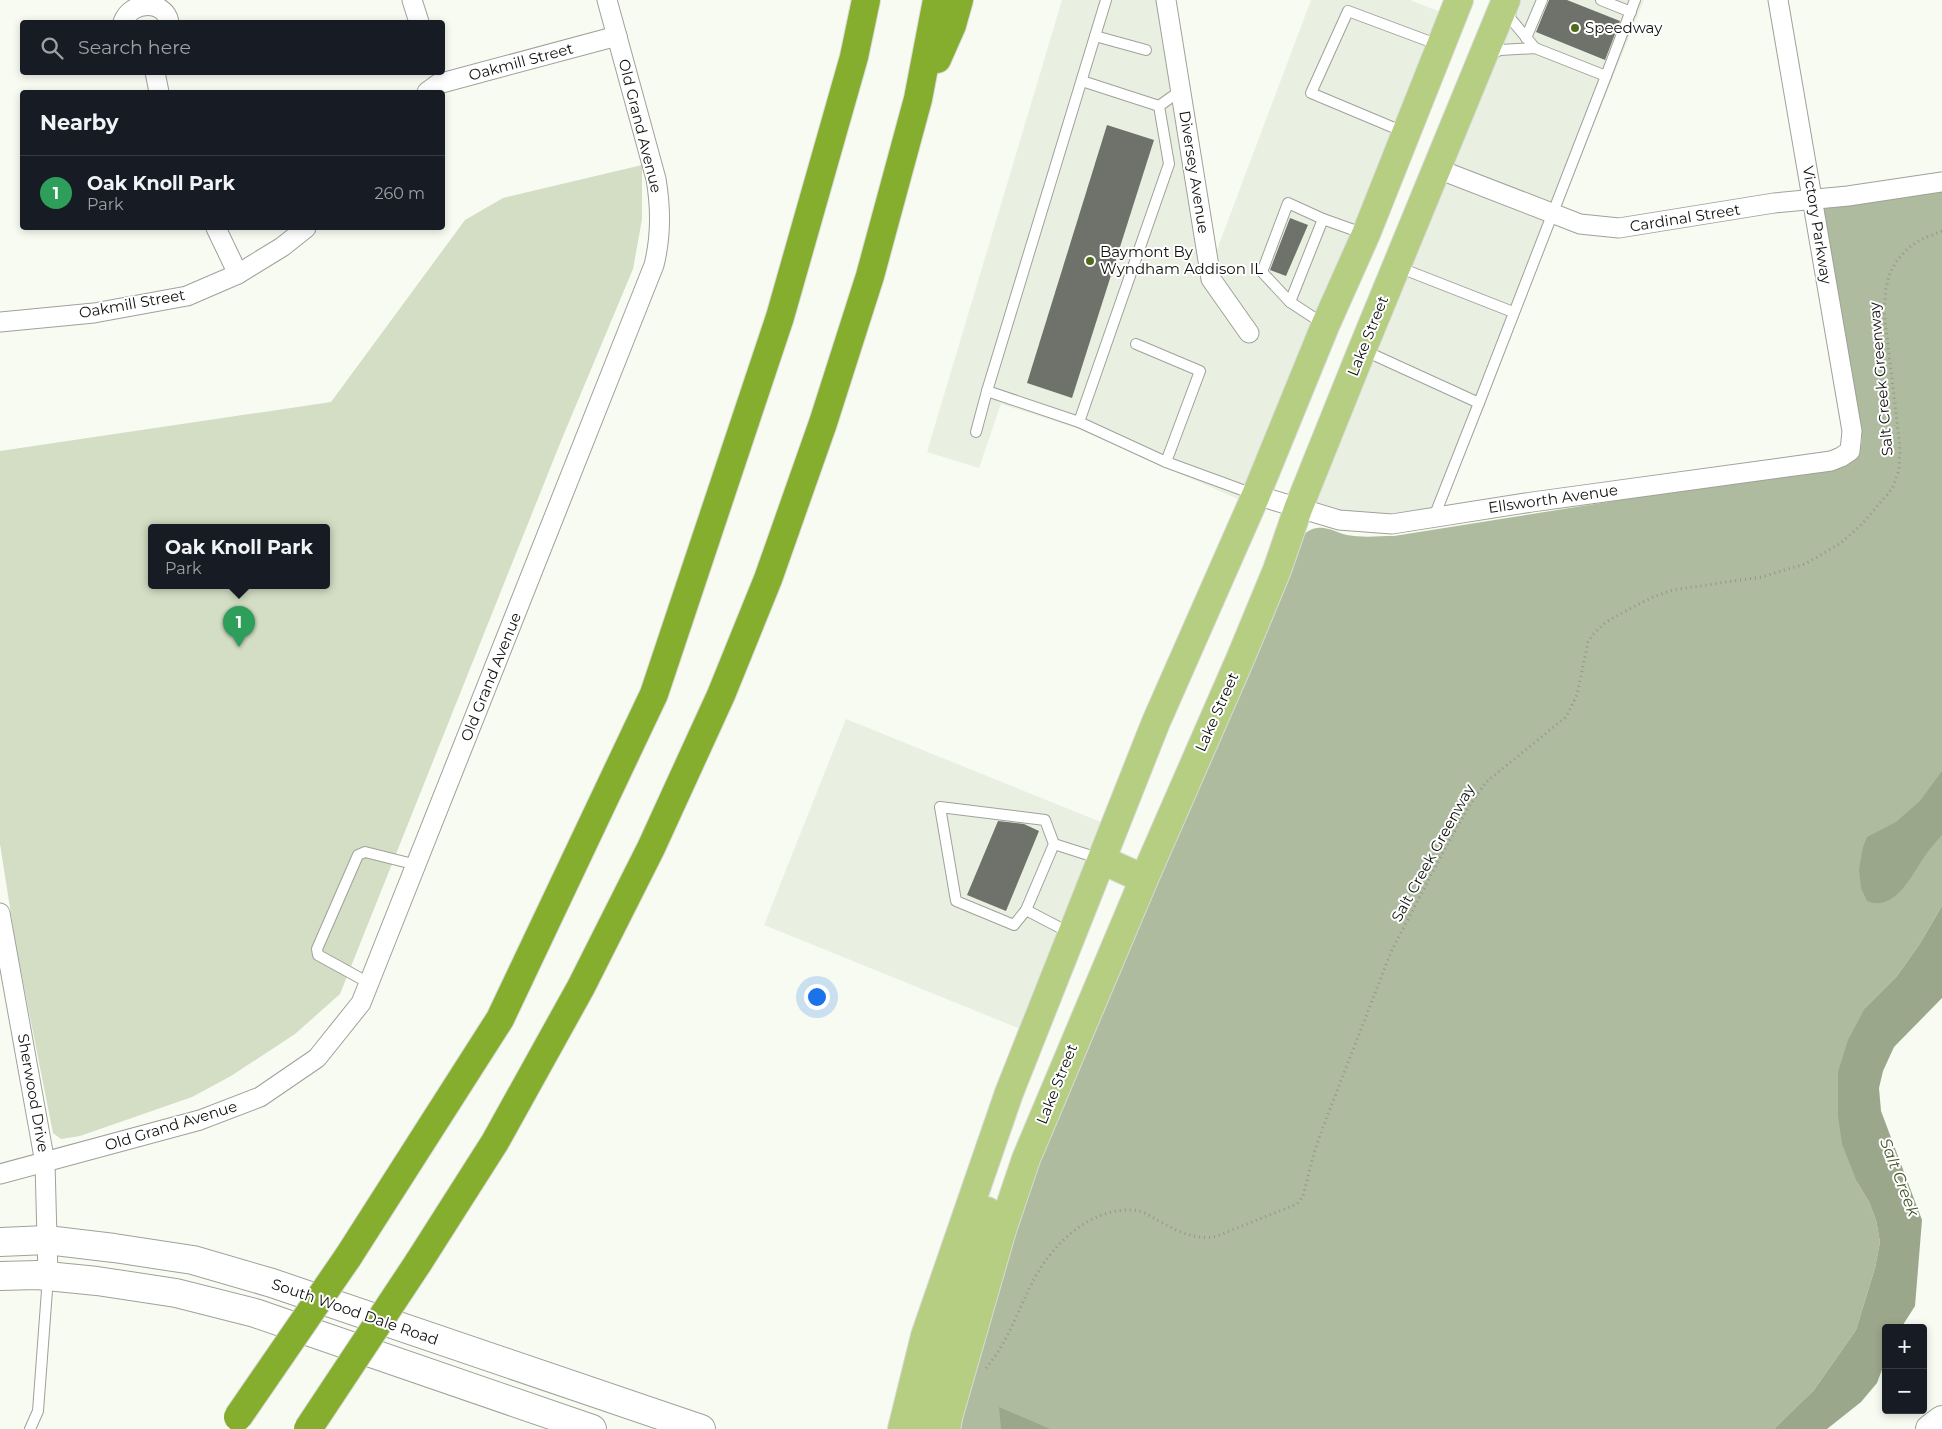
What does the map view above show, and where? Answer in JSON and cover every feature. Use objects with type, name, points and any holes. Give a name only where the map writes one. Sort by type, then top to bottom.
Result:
[{"type":"highway","points":[[849,75],[852,0]]},
{"type":"highway","points":[[233,1423],[348,1257],[500,1020],[654,694],[780,317],[849,75],[866,0]]},
{"type":"highway","points":[[308,1429],[418,1263],[495,1142],[581,987],[652,848],[721,695],[768,579],[824,423],[870,276],[918,99],[937,0]]},
{"type":"highway","points":[[918,99],[952,25],[959,0]]},
{"type":"main road","points":[[902,1429],[925,1336],[1009,1093],[1156,722],[1256,496],[1325,326],[1366,234],[1459,0]]},
{"type":"main road","name":"Lake Street","points":[[946,1429],[1002,1230],[1026,1159],[1144,879],[1241,657],[1277,570],[1298,509],[1362,350],[1506,0]]},
{"type":"main road","points":[[1102,860],[1144,879]]},
{"type":"main road","points":[[925,1429],[947,1338],[1007,1147],[1009,1093]]},
{"type":"main road","name":"South Wood Dale Road","points":[[0,1242],[47,1240],[193,1260],[272,1283],[701,1429]]},
{"type":"main road","points":[[0,1276],[48,1276],[96,1281],[176,1294],[255,1313],[592,1429]]},
{"type":"main road","points":[[890,1429],[908,1399]]},
{"type":"main road","points":[[1930,1429],[1942,1420]]},
{"type":"street","points":[[412,0],[418,20]]},
{"type":"street","name":"Old Grand Avenue","points":[[0,1174],[200,1120],[260,1098],[317,1058],[361,1003],[654,265],[659,244],[659,196],[656,179],[607,0]]},
{"type":"street","name":"Diversey Avenue","points":[[1166,0],[1211,279],[1249,333]]},
{"type":"street","name":"Victory Parkway","points":[[1778,0],[1852,431],[1850,451]]},
{"type":"street","points":[[124,20],[130,9],[144,3],[159,6],[165,12],[168,20]]},
{"type":"street","name":"Oakmill Street","points":[[433,83],[617,36]]},
{"type":"street","points":[[156,75],[159,90]]},
{"type":"street","name":"Cardinal Street","points":[[1438,168],[1580,224],[1619,228],[1774,203],[1848,196],[1942,182]]},
{"type":"street","points":[[217,230],[238,274]]},
{"type":"street","name":"Oakmill Street","points":[[0,322],[94,313],[188,296],[238,274],[282,248],[304,230]]},
{"type":"street","name":"Ellsworth Avenue","points":[[1256,496],[1339,520],[1392,524],[1532,502],[1831,461],[1850,451]]},
{"type":"street","name":"Sherwood Drive","points":[[0,913],[45,1163],[48,1276]]},
{"type":"lane","points":[[976,432],[1106,0]]},
{"type":"lane","points":[[1511,0],[1510,18],[1535,48]]},
{"type":"lane","points":[[1526,38],[1542,0]]},
{"type":"lane","points":[[1601,0],[1630,12]]},
{"type":"lane","points":[[1434,517],[1635,0]]},
{"type":"lane","points":[[1405,132],[1311,93],[1348,11],[1442,45]]},
{"type":"lane","points":[[1096,36],[1146,50]]},
{"type":"lane","points":[[1480,60],[1500,50],[1535,48],[1606,76]]},
{"type":"lane","points":[[1082,81],[1159,106]]},
{"type":"lane","points":[[1159,106],[1180,91]]},
{"type":"lane","points":[[1079,422],[1169,164],[1159,106]]},
{"type":"lane","points":[[1325,326],[1290,302],[1262,272],[1288,204],[1366,234]]},
{"type":"lane","points":[[1290,302],[1323,219]]},
{"type":"lane","points":[[1396,266],[1513,312]]},
{"type":"lane","points":[[1136,344],[1200,371],[1166,462]]},
{"type":"lane","points":[[1362,350],[1479,403]]},
{"type":"lane","points":[[987,391],[1079,422],[1166,462],[1256,496]]},
{"type":"lane","points":[[940,807],[1045,820],[1054,844],[1026,910],[1014,926],[956,901],[940,807]]},
{"type":"lane","points":[[1054,844],[1102,860]]},
{"type":"lane","points":[[369,983],[318,955],[317,949],[358,855],[364,852],[417,865]]},
{"type":"lane","points":[[1026,910],[1072,934]]},
{"type":"lane","points":[[30,1429],[38,1411],[48,1276]]},
{"type":"path","name":"Salt Creek Greenway","points":[[981,1374],[1003,1346],[1034,1280],[1046,1261],[1057,1247],[1088,1220],[1103,1214],[1132,1210],[1144,1212],[1161,1222],[1198,1238],[1207,1238],[1217,1236],[1296,1204],[1303,1196],[1323,1127],[1391,952],[1468,808],[1486,782],[1566,717],[1577,695],[1588,642],[1595,632],[1606,622],[1631,608],[1673,590],[1761,577],[1805,564],[1840,543],[1862,524],[1892,489],[1899,470],[1900,447],[1884,312],[1886,289],[1889,275],[1896,262],[1908,248],[1920,240],[1942,232]]},
{"type":"shaded area","points":[[1062,0],[1169,0],[1212,263],[1311,0],[1410,0],[1446,14],[1249,504],[1076,428],[1001,404],[979,468],[927,452]]},
{"type":"shaded area","points":[[1512,0],[1644,0],[1438,512],[1394,519],[1342,515],[1306,505]]},
{"type":"shaded area","points":[[642,165],[642,219],[633,269],[561,441],[340,994],[295,1034],[231,1076],[192,1097],[80,1136],[61,1139],[53,1133],[16,946],[0,844],[0,451],[331,402],[465,220],[503,198]]},
{"type":"shaded area","points":[[1942,188],[1942,906],[1919,945],[1897,976],[1865,1008],[1857,1182],[1869,1202],[1876,1220],[1880,1242],[1875,1268],[1856,1330],[1814,1390],[1774,1429],[959,1429],[969,1375],[1040,1159],[1297,539],[1306,532],[1317,528],[1329,529],[1353,536],[1394,536],[1727,483],[1856,455],[1861,446],[1862,437],[1822,224],[1822,207]]},
{"type":"shaded area","points":[[846,719],[1106,824],[1023,1030],[764,925]]},
{"type":"water","points":[[1942,771],[1942,835],[1903,889],[1887,901],[1877,903],[1867,901],[1861,888],[1859,870],[1863,847],[1867,837],[1896,822],[1920,801]]},
{"type":"water","name":"Salt Creek","points":[[1942,906],[1942,998],[1894,1047],[1883,1071],[1879,1088],[1881,1111],[1922,1220],[1915,1306],[1904,1324],[1882,1324],[1882,1370],[1877,1383],[1861,1402],[1827,1429],[1774,1429],[1814,1390],[1856,1330],[1875,1268],[1880,1242],[1876,1220],[1869,1202],[1857,1182],[1842,1144],[1838,1116],[1838,1072],[1848,1040],[1865,1008],[1897,976],[1919,945]]},
{"type":"water","points":[[999,1407],[1050,1429],[1001,1429]]},
{"type":"building","points":[[1549,0],[1567,0],[1620,21],[1605,60],[1536,32]]},
{"type":"building","name":"Baymont By Wyndham Addison IL","points":[[1107,125],[1154,140],[1072,398],[1027,383]]},
{"type":"building","points":[[1290,218],[1308,225],[1286,276],[1270,270]]},
{"type":"building","points":[[998,821],[1024,824],[1039,831],[1006,911],[967,895]]},
{"type":"place","name":"Speedway","points":[[1575,28]]},
{"type":"place","name":"Baymont By Wyndham Addison IL","points":[[1090,261]]},
{"type":"place","name":"Oak Knoll Park","points":[[239,647]]}]
